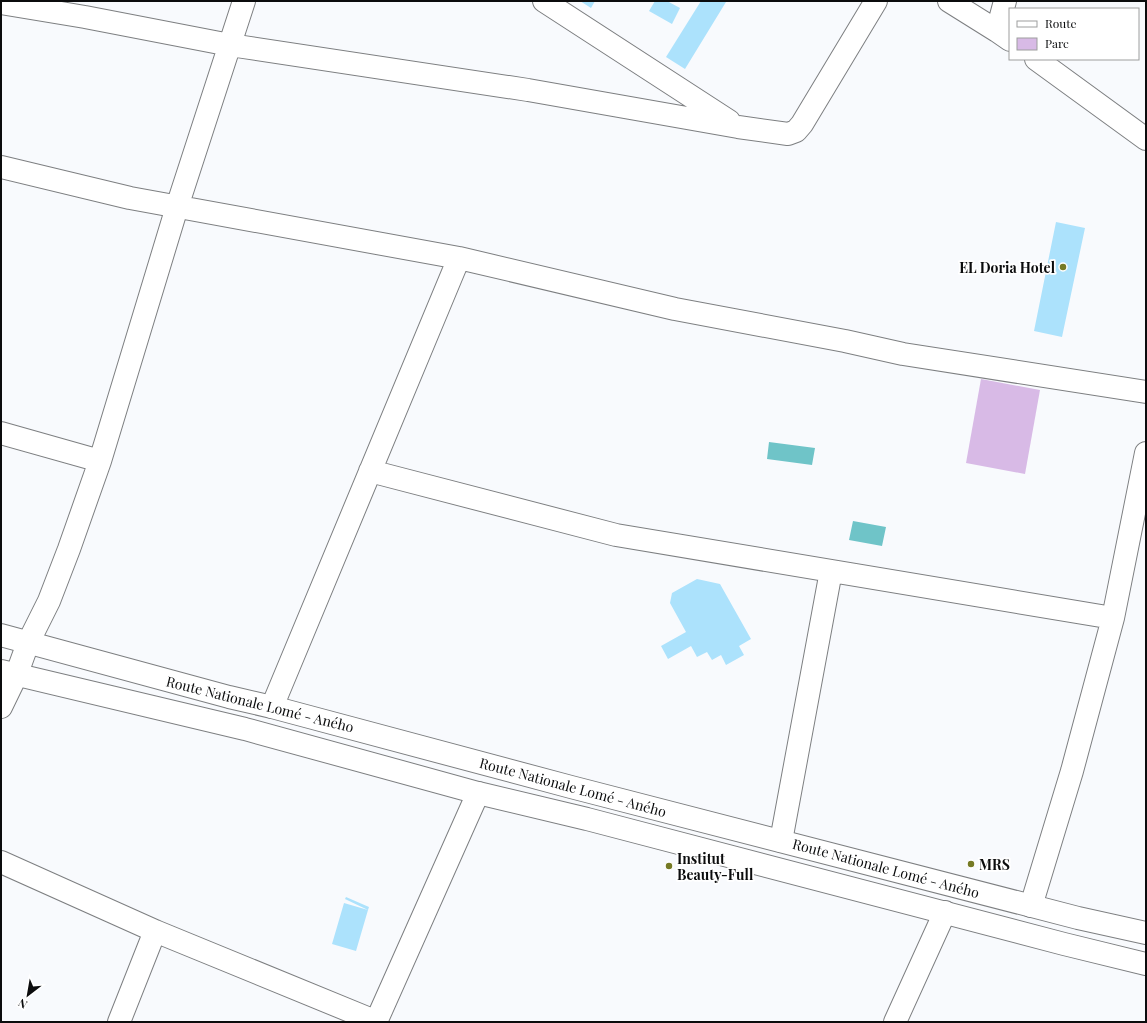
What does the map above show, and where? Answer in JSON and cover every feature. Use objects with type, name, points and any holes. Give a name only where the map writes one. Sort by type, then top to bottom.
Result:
[{"type":"main road","points":[[1,707],[8,673],[28,643],[49,601],[100,461],[177,207],[244,1]]},
{"type":"main road","points":[[544,1],[738,127]]},
{"type":"main road","points":[[1,2],[230,45],[528,90],[738,127],[788,134],[796,131],[802,124],[876,1]]},
{"type":"main road","points":[[949,1],[1003,36]]},
{"type":"main road","points":[[1003,36],[1004,1]]},
{"type":"main road","points":[[1037,60],[1146,139]]},
{"type":"main road","points":[[1,167],[130,198],[459,258],[675,309],[845,341],[903,354],[1146,392]]},
{"type":"main road","points":[[272,706],[459,258]]},
{"type":"main road","points":[[1,433],[100,461]]},
{"type":"main road","points":[[1031,906],[1072,771],[1113,618],[1146,453]]},
{"type":"main road","points":[[370,471],[616,535],[1113,618]]},
{"type":"main road","points":[[781,841],[831,571]]},
{"type":"main road","name":"Route Nationale Lomé - Aného","points":[[1,636],[229,697],[272,706],[571,787],[1078,918],[1146,933]]},
{"type":"main road","name":"Route Nationale Lomé - Aného","points":[[8,673],[245,729],[478,793],[587,819],[1146,964]]},
{"type":"main road","points":[[1,862],[155,931],[376,1022],[478,793]]},
{"type":"main road","points":[[895,1022],[945,912]]},
{"type":"main road","points":[[119,1022],[155,931]]},
{"type":"green space","points":[[981,379],[1040,390],[1025,474],[966,463]]},
{"type":"water","points":[[769,442],[815,448],[812,465],[767,459]]},
{"type":"water","points":[[853,521],[886,527],[882,546],[849,540]]},
{"type":"building","points":[[580,1],[595,1],[591,8]]},
{"type":"building","points":[[655,1],[667,1],[680,8],[672,24],[649,11]]},
{"type":"building","points":[[701,1],[726,2],[685,69],[666,57]]},
{"type":"building","points":[[1056,222],[1085,228],[1062,337],[1034,331]]},
{"type":"building","points":[[697,579],[720,584],[751,639],[739,646],[744,655],[726,665],[721,655],[712,660],[707,652],[697,657],[691,646],[668,659],[661,646],[686,632],[670,603],[672,593]]},
{"type":"building","points":[[346,897],[369,907],[368,910],[345,899]]},
{"type":"building","points":[[344,903],[368,910],[356,951],[332,944]]},
{"type":"place","name":"EL Doria Hotel","points":[[1063,267]]},
{"type":"place","name":"MRS","points":[[971,864]]},
{"type":"place","name":"Institut Beauty-Full","points":[[669,866]]}]
